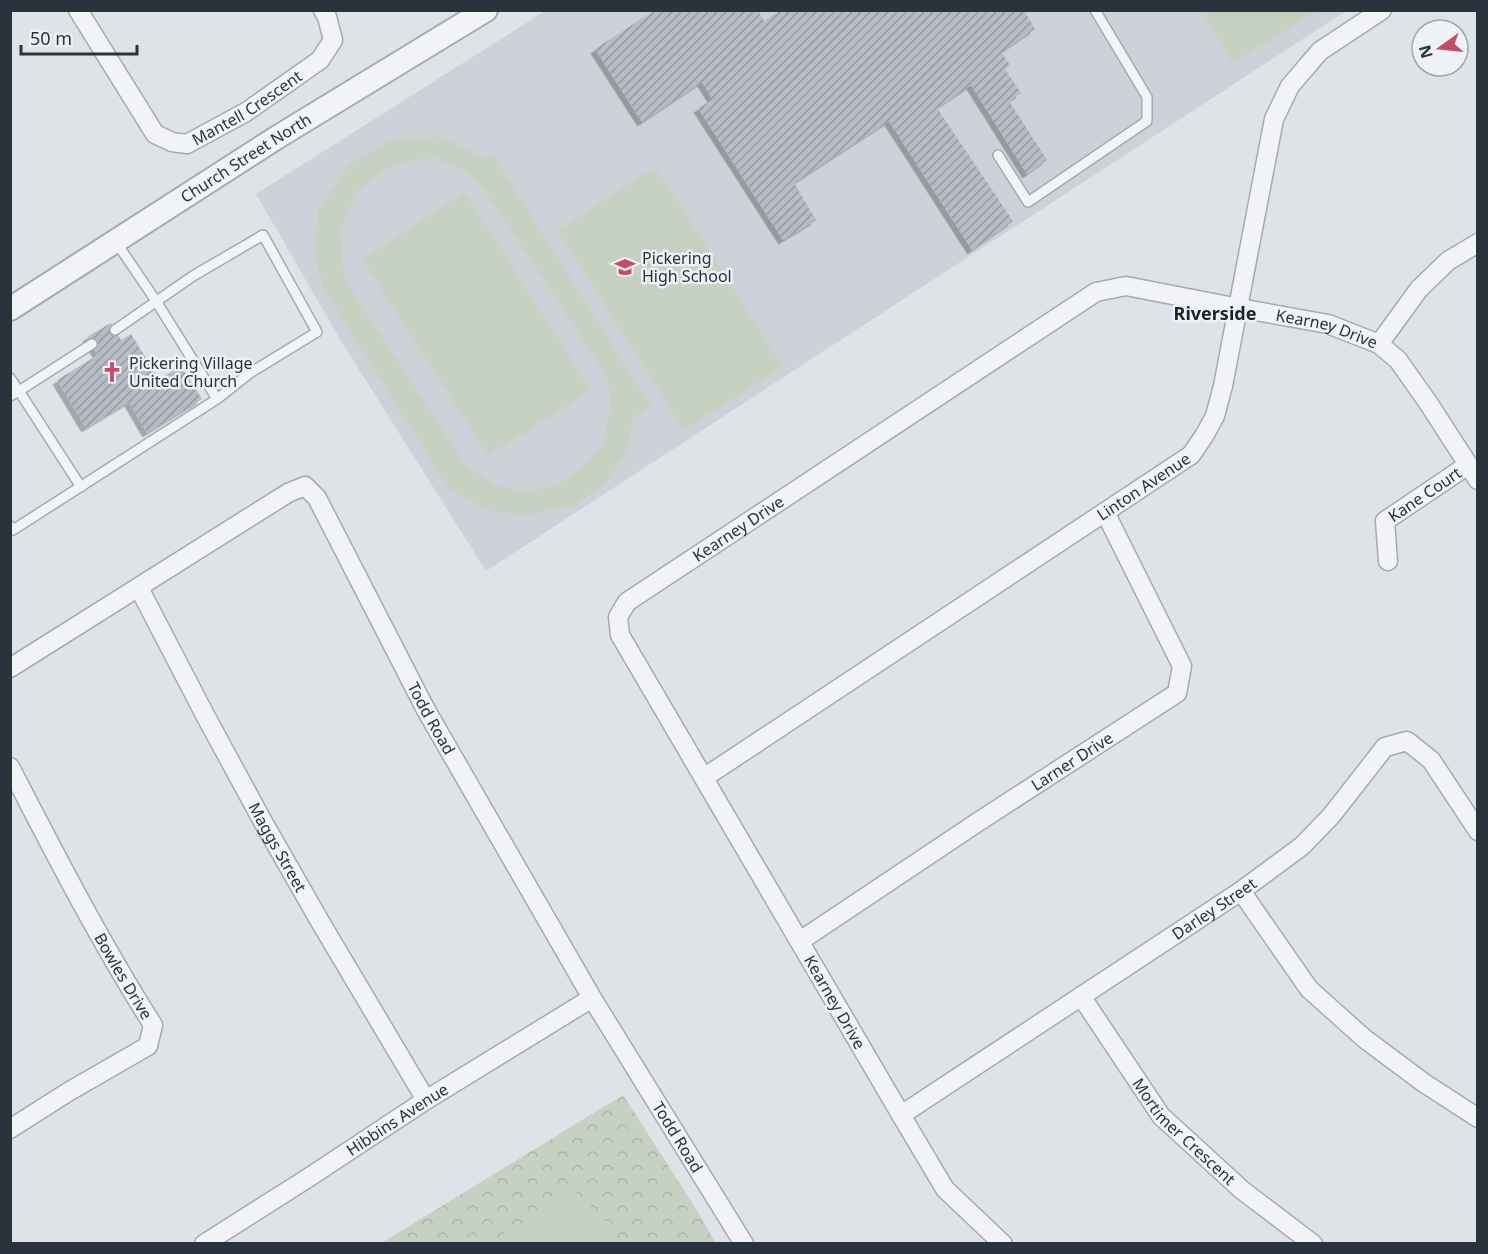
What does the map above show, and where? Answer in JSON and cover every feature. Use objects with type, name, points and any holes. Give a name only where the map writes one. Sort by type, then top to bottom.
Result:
[{"type":"street","name":"Mantell Crescent","points":[[78,10],[156,134],[172,142],[187,144],[246,111],[320,60],[333,40],[324,10]]},
{"type":"street","name":"Church Street North","points":[[10,309],[276,138],[486,10]]},
{"type":"street","name":"Linton Avenue","points":[[705,777],[1191,455],[1215,416],[1223,386],[1274,118],[1290,86],[1320,51],[1382,10]]},
{"type":"street","points":[[1379,344],[1419,289],[1448,261],[1478,243]]},
{"type":"street","name":"Kearney Drive","points":[[1003,1244],[945,1190],[901,1115],[620,635],[618,617],[627,602],[1096,292],[1126,286],[1328,324],[1379,344],[1398,360],[1430,404],[1473,472]]},
{"type":"street","name":"Kane Court","points":[[1388,561],[1385,521],[1473,472]]},
{"type":"street","name":"Todd Road","points":[[10,669],[288,493],[305,486],[317,498],[426,710],[591,998],[744,1244]]},
{"type":"street","name":"Larner Drive","points":[[800,941],[934,850],[1177,693],[1182,666],[1105,512]]},
{"type":"street","name":"Maggs Street","points":[[139,588],[262,820],[426,1100]]},
{"type":"street","name":"Darley Street","points":[[901,1115],[1241,891],[1302,846],[1331,816],[1385,747],[1407,741],[1431,760],[1478,831]]},
{"type":"street","name":"Bowles Drive","points":[[10,767],[62,868],[153,1025],[148,1046],[68,1092],[10,1129]]},
{"type":"street","points":[[1241,891],[1309,989],[1374,1045],[1424,1083],[1478,1118]]},
{"type":"street","name":"Mortimer Crescent","points":[[1081,996],[1161,1116],[1242,1190],[1313,1244]]},
{"type":"street","name":"Hibbins Avenue","points":[[204,1244],[426,1100],[591,998]]},
{"type":"lane","points":[[998,155],[1028,202],[1147,121],[1147,97],[1095,10]]},
{"type":"lane","points":[[10,526],[13,530],[317,332],[263,235],[193,276],[115,330]]},
{"type":"lane","points":[[116,242],[156,300],[217,399]]},
{"type":"lane","points":[[15,393],[92,344]]},
{"type":"lane","points":[[10,378],[15,393],[81,487]]},
{"type":"shaded area","name":"Pickering High School","points":[[545,11],[1346,11],[486,571],[341,341],[256,194]]},
{"type":"green space","points":[[1200,11],[1317,11],[1233,63]]},
{"type":"green space","points":[[441,137],[483,158],[492,153],[651,406],[633,418],[627,451],[607,482],[575,505],[531,514],[491,512],[449,489],[324,290],[315,256],[318,210],[348,165],[395,138]],"holes":[[[436,158],[463,170],[486,192],[607,377],[611,403],[603,443],[583,467],[555,486],[525,491],[497,486],[465,464],[344,278],[340,230],[357,192],[380,172],[407,161]]]},
{"type":"green space","points":[[656,167],[783,367],[684,430],[557,230]]},
{"type":"green space","points":[[465,192],[591,390],[488,456],[362,259]]},
{"type":"green space","points":[[623,1095],[716,1243],[380,1244]]},
{"type":"green space","points":[[576,1192],[605,1220],[617,1243],[488,1243]]},
{"type":"building","points":[[655,10],[661,10],[662,13],[667,10],[758,10],[764,21],[781,10],[1024,10],[1035,29],[1001,52],[1010,65],[1005,69],[1021,93],[1009,101],[1047,160],[1027,174],[971,85],[937,108],[1013,221],[972,250],[889,121],[794,183],[816,220],[783,240],[698,108],[713,100],[702,82],[642,122],[595,49]]},
{"type":"building","name":"Pickering Village United Church","points":[[111,323],[121,340],[131,334],[159,379],[181,366],[202,399],[147,433],[129,402],[86,428],[57,380],[98,355],[87,337]]},
{"type":"place","name":"Pickering High School","points":[[625,267]]},
{"type":"place","name":"Pickering Village United Church","points":[[112,372]]},
{"type":"district","name":"Riverside","points":[[1215,313]]}]
